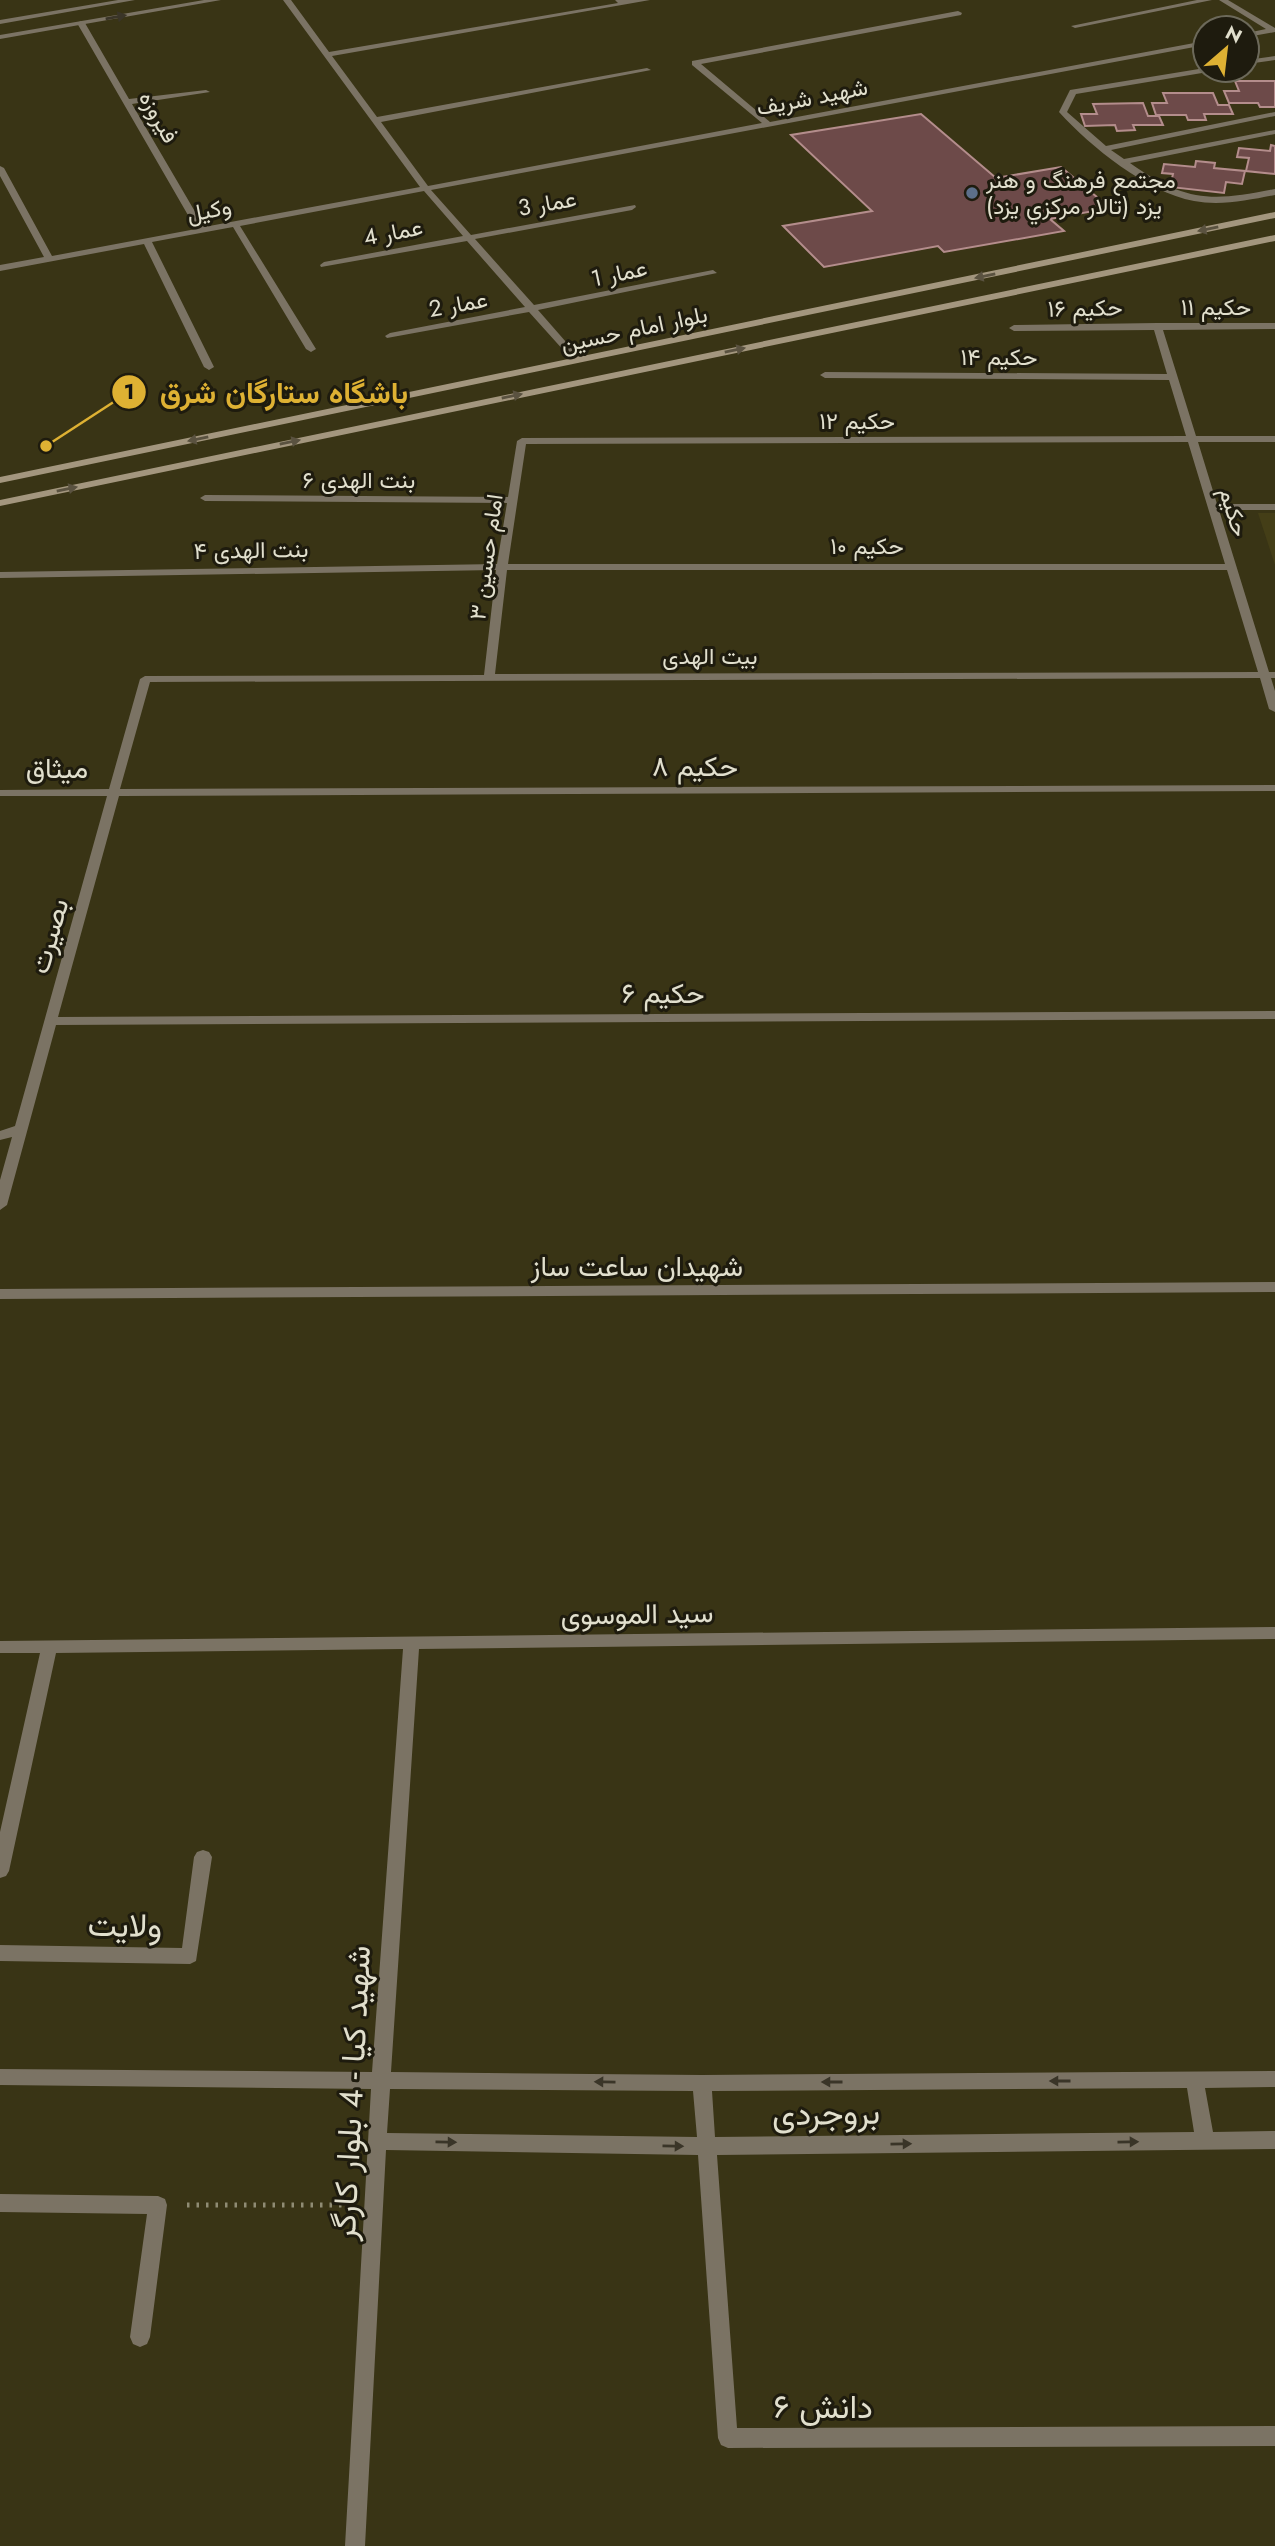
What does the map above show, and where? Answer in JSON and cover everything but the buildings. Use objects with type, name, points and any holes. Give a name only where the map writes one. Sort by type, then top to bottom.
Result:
[{"type":"main road","name":"بلوار امام حسین","points":[[0,480],[1275,215]]},
{"type":"main road","name":"بلوار امام حسین","points":[[0,503],[1275,239]]},
{"type":"main road","points":[[87,462],[100,482]]},
{"type":"street","points":[[0,22],[131,0]]},
{"type":"street","points":[[0,37],[217,0]]},
{"type":"street","points":[[287,0],[426,189],[577,360]]},
{"type":"street","points":[[327,55],[621,2],[646,0]]},
{"type":"street","points":[[1075,26],[1208,0]]},
{"type":"street","points":[[1223,0],[1273,30]]},
{"type":"street","points":[[769,124],[695,63],[958,13]]},
{"type":"street","name":"فیروزه","points":[[81,23],[202,231]]},
{"type":"street","name":"شهید شریف","points":[[426,189],[1191,46]]},
{"type":"street","points":[[376,120],[647,70]]},
{"type":"street","points":[[1191,72],[1073,92],[1063,112],[1104,149],[1148,181],[1192,200],[1228,202],[1275,192]]},
{"type":"street","points":[[128,102],[206,92]]},
{"type":"street","points":[[1104,149],[1275,114]]},
{"type":"street","points":[[1123,162],[1275,132]]},
{"type":"street","points":[[0,168],[49,259]]},
{"type":"street","name":"وکیل","points":[[0,268],[148,243],[426,189]]},
{"type":"street","name":"عمار 3","points":[[469,237],[632,207]]},
{"type":"street","points":[[235,224],[310,349]]},
{"type":"street","name":"عمار 4","points":[[324,265],[469,237]]},
{"type":"street","points":[[148,243],[209,368]]},
{"type":"street","name":"عمار 1","points":[[533,310],[713,273]]},
{"type":"street","name":"عمار 2","points":[[390,336],[533,310]]},
{"type":"street","name":"حکیم ۱۱","points":[[1157,326],[1275,326]]},
{"type":"street","name":"حکیم ۱۶","points":[[1014,328],[1157,326]]},
{"type":"street","name":"حکیم","points":[[1157,326],[1231,567],[1270,675],[1275,709]]},
{"type":"street","name":"حکیم ۱۴","points":[[825,375],[1172,377]]},
{"type":"street","name":"حکیم ۱۲","points":[[522,441],[1275,439]]},
{"type":"street","name":"امام حسین ۳","points":[[489,678],[502,567],[522,441]]},
{"type":"street","name":"بنت الهدی ۶","points":[[205,498],[513,500]]},
{"type":"street","points":[[1212,507],[1275,507]]},
{"type":"street","name":"حکیم ۱۰","points":[[502,567],[1231,567]]},
{"type":"street","name":"بنت الهدی ۴","points":[[0,575],[502,567]]},
{"type":"street","name":"بیت الهدی","points":[[145,679],[1270,675]]},
{"type":"street","name":"بصیرت","points":[[0,1205],[145,679]]},
{"type":"street","name":"حکیم ۸","points":[[115,792],[1275,788]]},
{"type":"street","name":"میثاق","points":[[0,793],[115,792]]},
{"type":"street","name":"حکیم ۶","points":[[51,1020],[1275,1015]]},
{"type":"street","points":[[0,1136],[21,1129]]},
{"type":"street","name":"شهیدان ساعت ساز","points":[[0,1294],[1275,1287]]},
{"type":"street","name":"سید الموسوی","points":[[0,1647],[1275,1633]]},
{"type":"street","name":"شهید کیا - 4 بلوار کارگر","points":[[355,2546],[381,2080],[411,1643]]},
{"type":"street","points":[[0,1871],[49,1647]]},
{"type":"street","name":"ولایت","points":[[0,1953],[190,1956],[204,1857]]},
{"type":"street","name":"بروجردی","points":[[0,2077],[702,2083],[1275,2079]]},
{"type":"street","points":[[1195,2080],[1205,2141]]},
{"type":"street","name":"دانش ۶","points":[[702,2083],[728,2438],[1275,2436]]},
{"type":"street","name":"بروجردی","points":[[378,2141],[706,2146],[1275,2140]]},
{"type":"street","points":[[0,2203],[158,2205],[140,2337]]},
{"type":"path","points":[[158,2205],[374,2206]]},
{"type":"shaded area","points":[[1258,513],[1275,513],[1275,565]]},
{"type":"place","name":"مجتمع فرهنگ و هنر یزد (تالار مركزي یزد)","points":[[972,193]]},
{"type":"place","name":"باشگاه ستارگان شرق","points":[[46,446]]}]
